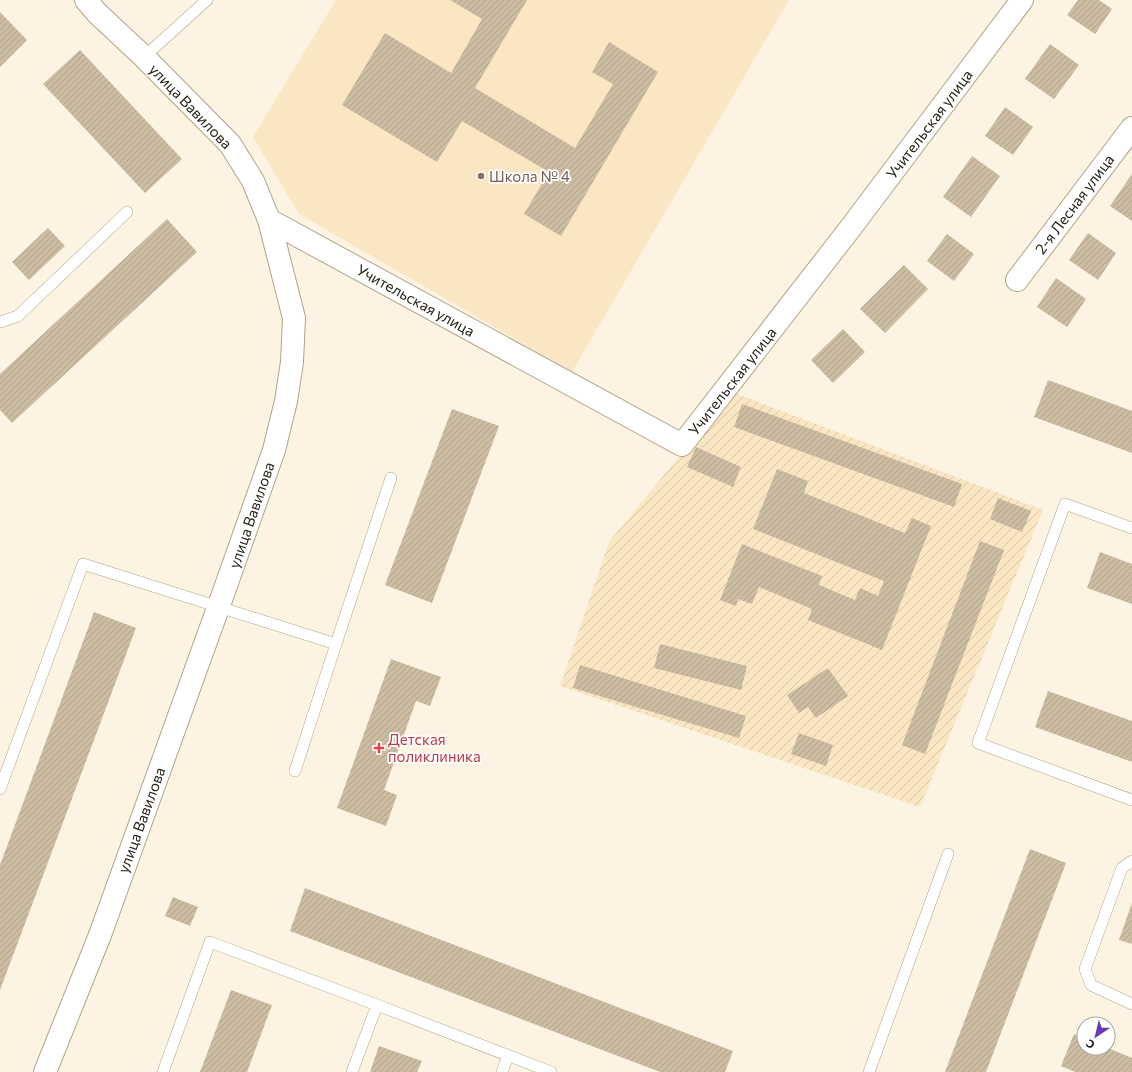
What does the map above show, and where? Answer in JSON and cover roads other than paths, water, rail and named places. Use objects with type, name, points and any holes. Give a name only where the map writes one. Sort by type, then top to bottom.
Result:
[{"type":"street","name":"улица Вавилова","points":[[45,1072],[100,935],[274,450],[286,401],[292,362],[294,318],[269,220],[253,181],[230,144],[144,57],[97,13],[86,0]]},
{"type":"street","name":"Учительская улица","points":[[269,220],[682,445],[852,226],[1022,0]]},
{"type":"street","name":"2-я Лесная улица","points":[[1017,280],[1132,128]]},
{"type":"lane","points":[[144,57],[207,0]]},
{"type":"lane","points":[[0,322],[18,316],[127,212]]},
{"type":"lane","points":[[295,771],[392,478]]},
{"type":"lane","points":[[1132,528],[1065,504],[978,743],[1132,800]]},
{"type":"lane","points":[[0,789],[83,564],[336,644]]},
{"type":"lane","points":[[869,1072],[948,854]]},
{"type":"lane","points":[[1132,861],[1122,868],[1085,968],[1091,985],[1132,1004]]},
{"type":"lane","points":[[163,1072],[210,942],[551,1072]]},
{"type":"lane","points":[[352,1072],[377,1005]]},
{"type":"lane","points":[[502,1072],[508,1056]]},
{"type":"place","name":"Школа № 4","points":[[481,176]]},
{"type":"place","name":"Детская поликлиника","points":[[379,748]]}]
